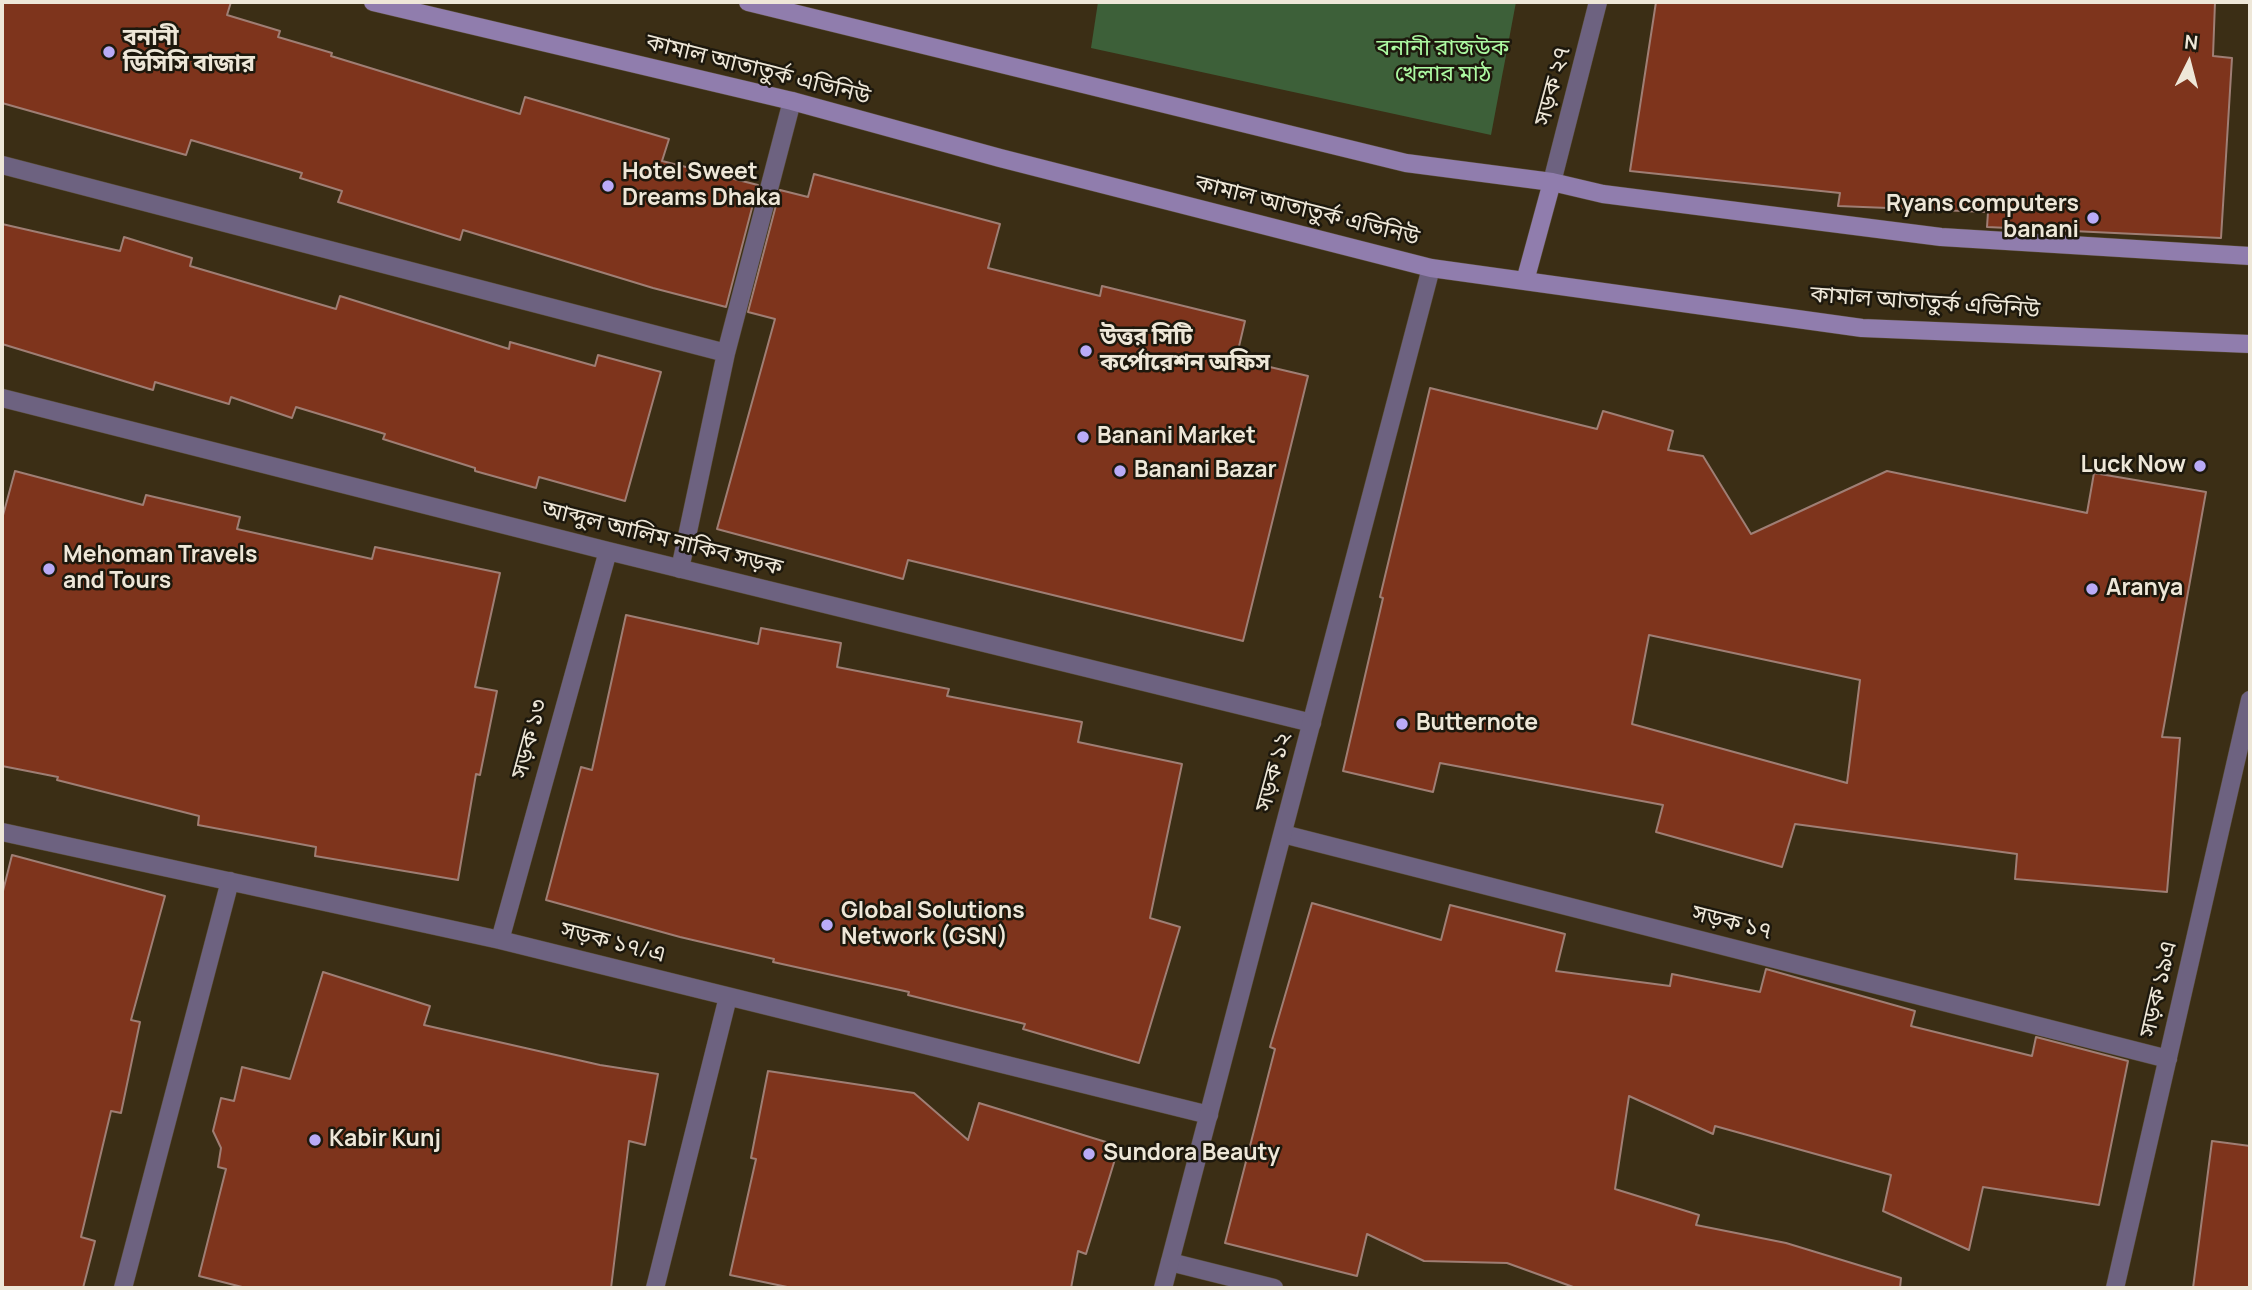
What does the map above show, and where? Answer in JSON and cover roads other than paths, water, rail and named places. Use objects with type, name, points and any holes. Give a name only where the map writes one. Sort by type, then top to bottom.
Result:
[{"type":"main road","name":"কামাল আতাতুর্ক এভিনিউ","points":[[373,2],[792,101],[1000,158],[1431,268],[1862,328],[2250,344]]},
{"type":"main road","points":[[748,2],[1406,163],[1552,182],[1603,194],[1941,237],[2250,256]]},
{"type":"main road","points":[[1525,281],[1552,182]]},
{"type":"street","name":"সড়ক ২৭","points":[[1552,182],[1598,2]]},
{"type":"street","points":[[680,569],[726,353],[792,101]]},
{"type":"street","points":[[2,165],[726,353]]},
{"type":"street","name":"সড়ক ১২","points":[[1163,1288],[1431,268]]},
{"type":"street","name":"আব্দুল আলিম নাকিব সড়ক","points":[[2,398],[680,569],[1312,723]]},
{"type":"street","name":"সড়ক ১৩","points":[[500,940],[608,551]]},
{"type":"street","name":"সড়ক ১৯এ","points":[[2115,1288],[2250,700]]},
{"type":"street","name":"সড়ক ১৭/এ","points":[[2,832],[500,940],[1209,1115]]},
{"type":"street","name":"সড়ক ১৭","points":[[1283,834],[2168,1059]]},
{"type":"street","points":[[123,1288],[230,881]]},
{"type":"street","points":[[655,1288],[727,998]]},
{"type":"street","points":[[1170,1262],[1274,1288]]},
{"type":"place","name":"বনানী ডিসিসি বাজার","points":[[109,52]]},
{"type":"place","name":"Hotel Sweet Dreams Dhaka","points":[[608,186]]},
{"type":"place","name":"Ryans computers banani","points":[[2093,218]]},
{"type":"place","name":"উত্তর সিটি কর্পোরেশন অফিস","points":[[1086,351]]},
{"type":"place","name":"Banani Market","points":[[1083,437]]},
{"type":"place","name":"Luck Now","points":[[2200,466]]},
{"type":"place","name":"Banani Bazar","points":[[1120,471]]},
{"type":"place","name":"Mehoman Travels and Tours","points":[[49,569]]},
{"type":"place","name":"Aranya","points":[[2092,589]]},
{"type":"place","name":"Butternote","points":[[1402,724]]},
{"type":"place","name":"Global Solutions Network (GSN)","points":[[827,925]]},
{"type":"place","name":"Kabir Kunj","points":[[315,1140]]},
{"type":"place","name":"Sundora Beauty","points":[[1089,1154]]},
{"type":"park label","name":"বনানী রাজউক খেলার মাঠ","points":[[1443,62]]}]
